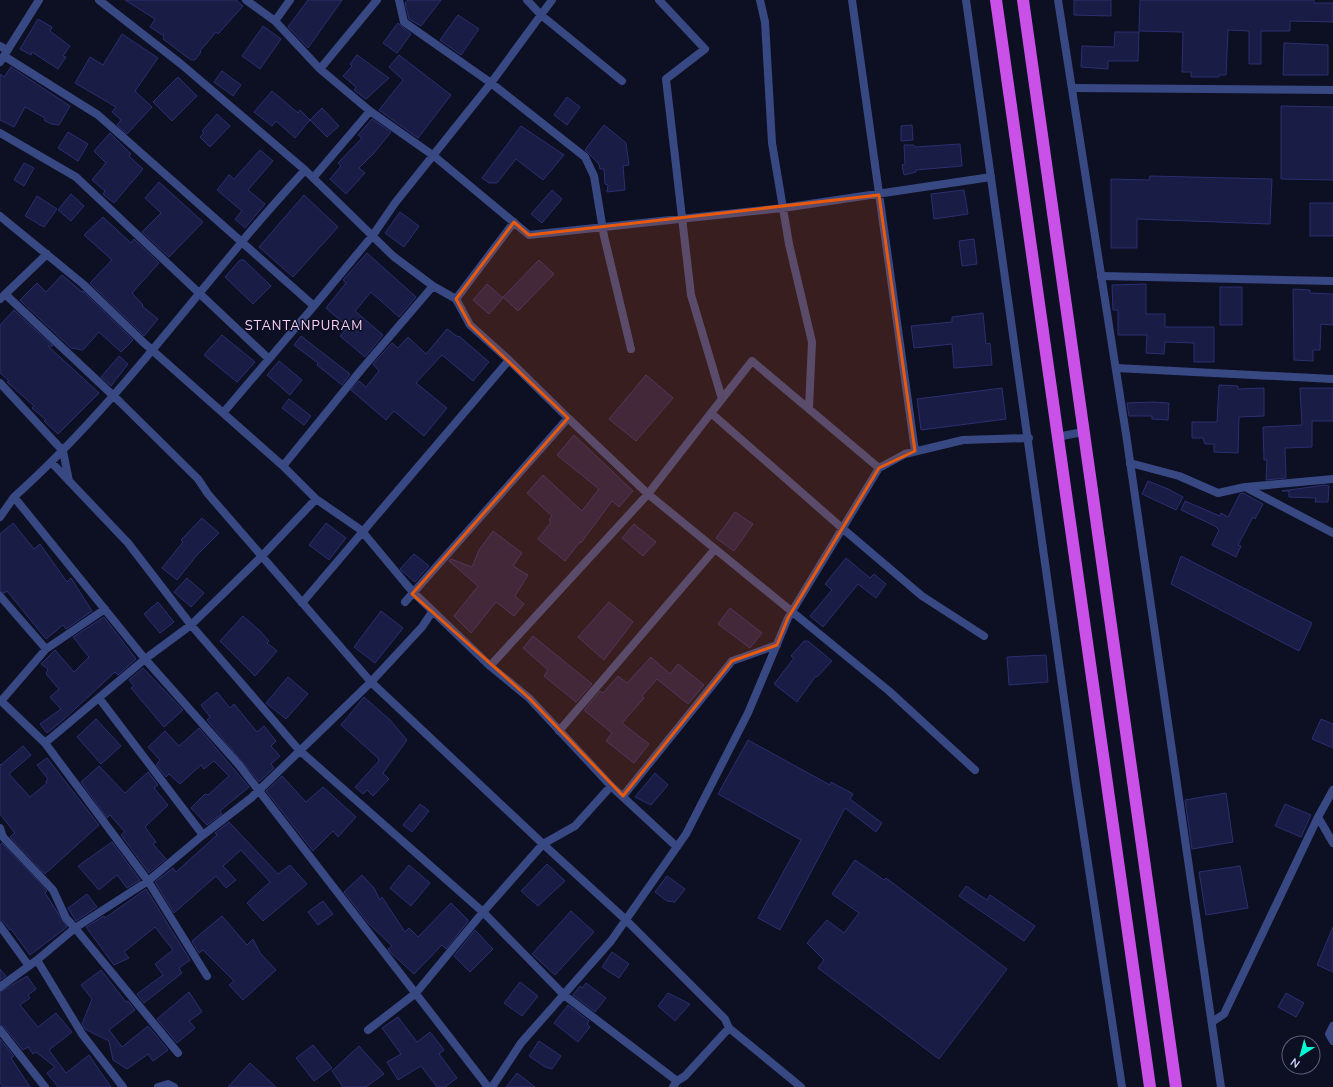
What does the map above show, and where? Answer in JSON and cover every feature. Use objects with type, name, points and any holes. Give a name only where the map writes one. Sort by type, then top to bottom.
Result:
[{"type":"highway","points":[[996,0],[1150,1087]]},
{"type":"highway","points":[[1023,0],[1176,1087]]},
{"type":"street","points":[[4,56],[39,0]]},
{"type":"street","points":[[99,0],[181,64],[305,170],[393,256],[433,286],[456,299],[470,325],[509,360],[648,494],[791,613],[888,691],[975,770]]},
{"type":"street","points":[[246,0],[274,21],[320,69],[370,111],[434,156],[529,235],[783,208],[879,195],[991,177]]},
{"type":"street","points":[[274,21],[290,0]]},
{"type":"street","points":[[320,69],[377,0]]},
{"type":"street","points":[[399,0],[404,22],[491,83],[585,157],[594,176],[631,349]]},
{"type":"street","points":[[527,0],[541,15],[622,81]]},
{"type":"street","points":[[223,412],[373,235],[395,203],[491,83],[552,0]]},
{"type":"street","points":[[659,0],[705,49],[666,80],[691,296],[722,399]]},
{"type":"street","points":[[760,0],[765,22],[772,144],[790,244],[812,342],[808,408]]},
{"type":"street","points":[[852,0],[915,451]]},
{"type":"street","points":[[966,0],[1029,438],[1076,784],[1122,1087]]},
{"type":"street","points":[[1058,0],[1116,368],[1221,1087]]},
{"type":"street","points":[[0,46],[4,56],[98,116],[314,306]]},
{"type":"street","points":[[1072,88],[1333,90]]},
{"type":"street","points":[[313,178],[370,111]]},
{"type":"street","points":[[0,133],[76,177],[269,359]]},
{"type":"street","points":[[0,517],[14,497],[52,463],[153,351],[241,242],[305,170]]},
{"type":"street","points":[[1,218],[83,284],[153,351],[283,466],[316,499],[362,532],[413,593],[490,666],[529,698],[611,786],[677,847]]},
{"type":"street","points":[[456,299],[514,222]]},
{"type":"street","points":[[47,254],[2,296],[113,395],[198,479],[208,494],[261,557],[371,682],[626,920],[725,1019],[729,1028],[801,1087]]},
{"type":"street","points":[[1101,276],[1333,281]]},
{"type":"street","points":[[283,466],[361,370],[433,286]]},
{"type":"street","points":[[302,603],[509,360]]},
{"type":"street","points":[[490,666],[648,494],[752,361],[879,468]]},
{"type":"street","points":[[1116,368],[1333,379]]},
{"type":"street","points":[[0,383],[62,452],[69,482]]},
{"type":"street","points":[[711,413],[922,596],[984,636]]},
{"type":"street","points":[[405,602],[568,418]]},
{"type":"street","points":[[1057,437],[1083,432]]},
{"type":"street","points":[[492,1087],[521,1043],[611,941],[686,834],[748,713],[791,613],[879,468],[905,454],[963,440],[1029,438]]},
{"type":"street","points":[[52,463],[128,543],[191,625],[299,750],[483,912],[564,995],[675,1084],[685,1076],[729,1028]]},
{"type":"street","points":[[1130,464],[1179,476],[1218,493],[1245,487],[1333,479]]},
{"type":"street","points":[[1245,487],[1333,533]]},
{"type":"street","points":[[14,497],[145,658],[239,765],[488,1087]]},
{"type":"street","points":[[45,743],[145,658],[191,625],[261,557],[316,499]]},
{"type":"street","points":[[559,731],[715,549]]},
{"type":"street","points":[[0,596],[46,649]]},
{"type":"street","points":[[105,609],[46,649],[1,700],[45,743],[148,881],[207,976]]},
{"type":"street","points":[[0,987],[37,960],[75,928],[148,881],[258,790],[371,682],[422,627],[432,612]]},
{"type":"street","points":[[623,796],[732,661],[777,645]]},
{"type":"street","points":[[99,698],[203,834]]},
{"type":"street","points":[[368,1030],[416,993],[483,912],[543,844],[576,826],[611,786]]},
{"type":"street","points":[[1212,1022],[1224,1014],[1318,817],[1333,790]]},
{"type":"street","points":[[1318,817],[1333,843]]},
{"type":"street","points":[[0,828],[3,837],[53,890],[66,918],[178,1053]]},
{"type":"street","points":[[0,926],[29,966]]},
{"type":"street","points":[[37,960],[82,1034],[123,1087]]},
{"type":"street","points":[[1333,1026],[1329,1034],[1333,1041]]},
{"type":"street","points":[[0,1030],[45,1087]]},
{"type":"street","points":[[158,1087],[168,1084],[174,1087]]},
{"type":"highlighted area","points":[[879,195],[915,451],[879,468],[788,618],[777,645],[732,661],[623,796],[529,698],[412,594],[568,418],[470,325],[456,299],[514,222],[529,235]]},
{"type":"building","points":[[125,0],[236,0],[243,6],[218,34],[216,32],[200,51],[201,52],[195,60],[191,60],[163,39],[164,36],[150,27],[155,19]]},
{"type":"building","points":[[308,0],[342,0],[308,48],[288,27]]},
{"type":"building","points":[[408,0],[441,0],[421,26],[409,19],[405,3]]},
{"type":"building","points":[[1074,0],[1111,0],[1111,16],[1074,15]]},
{"type":"building","points":[[1140,0],[1314,0],[1314,3],[1333,3],[1333,22],[1290,21],[1290,31],[1261,31],[1261,64],[1249,64],[1249,31],[1228,30],[1226,75],[1219,75],[1219,77],[1191,77],[1191,72],[1182,72],[1183,32],[1139,31]]},
{"type":"building","points":[[458,15],[479,29],[461,55],[440,40]]},
{"type":"building","points":[[38,19],[52,27],[50,31],[70,46],[63,56],[66,57],[58,69],[32,52],[31,55],[20,49]]},
{"type":"building","points":[[398,23],[411,34],[397,53],[383,43]]},
{"type":"building","points":[[263,26],[281,39],[260,69],[242,56]]},
{"type":"building","points":[[1115,32],[1139,32],[1138,61],[1108,61],[1108,69],[1081,67],[1082,46],[1114,47]]},
{"type":"building","points":[[122,34],[158,58],[135,91],[152,107],[127,134],[117,125],[121,120],[112,112],[116,107],[75,83],[90,57],[103,65]]},
{"type":"building","points":[[1284,43],[1328,45],[1328,75],[1283,75]]},
{"type":"building","points":[[357,55],[389,78],[366,99],[354,90],[356,87],[343,76],[352,66],[350,64]]},
{"type":"building","points":[[399,55],[451,95],[418,138],[379,110],[403,80],[389,67]]},
{"type":"building","points":[[11,67],[70,106],[59,125],[51,124],[44,120],[45,118],[25,107],[14,127],[0,120],[0,74],[4,77]]},
{"type":"building","points":[[222,71],[241,85],[233,96],[214,82]]},
{"type":"building","points":[[178,77],[197,96],[172,121],[153,102]]},
{"type":"building","points":[[272,91],[298,113],[300,110],[310,120],[295,138],[276,121],[272,126],[254,112]]},
{"type":"building","points":[[567,97],[580,107],[567,125],[554,115]]},
{"type":"building","points":[[1281,106],[1333,107],[1333,180],[1281,179]]},
{"type":"building","points":[[322,108],[339,126],[327,137],[310,120]]},
{"type":"building","points":[[217,114],[230,126],[210,147],[200,137],[204,133],[202,131]]},
{"type":"building","points":[[372,119],[391,132],[374,153],[359,168],[365,173],[346,194],[330,179],[341,166],[338,163],[362,138],[358,135]]},
{"type":"building","points":[[604,125],[626,143],[629,165],[623,166],[625,190],[607,192],[608,185],[605,184],[604,169],[600,169],[599,164],[585,150]]},
{"type":"building","points":[[912,125],[913,140],[901,141],[901,126]]},
{"type":"building","points":[[521,126],[564,155],[543,180],[516,159],[497,183],[489,183],[482,178]]},
{"type":"building","points":[[68,132],[88,144],[78,161],[58,148]]},
{"type":"building","points":[[110,133],[131,154],[129,156],[143,169],[114,203],[103,194],[105,191],[92,180],[106,163],[94,151]]},
{"type":"building","points":[[960,144],[962,166],[916,170],[916,172],[904,175],[902,165],[905,164],[904,145],[914,145],[915,147]]},
{"type":"building","points":[[260,150],[273,161],[248,190],[265,204],[245,228],[235,219],[242,211],[217,190],[229,175],[234,179]]},
{"type":"building","points":[[24,163],[34,168],[24,186],[14,180]]},
{"type":"building","points":[[1150,176],[1272,179],[1270,224],[1137,219],[1137,248],[1111,248],[1111,179],[1149,180]]},
{"type":"building","points":[[159,182],[203,222],[169,257],[142,232],[161,213],[145,198]]},
{"type":"building","points":[[552,190],[562,199],[542,223],[531,214]]},
{"type":"building","points":[[964,190],[968,214],[934,219],[931,194]]},
{"type":"building","points":[[71,194],[84,206],[71,221],[58,210]]},
{"type":"building","points":[[304,195],[338,227],[293,277],[259,247]]},
{"type":"building","points":[[37,196],[57,209],[44,227],[25,216]]},
{"type":"building","points":[[1310,203],[1333,203],[1333,236],[1310,236]]},
{"type":"building","points":[[400,212],[419,226],[404,247],[385,233]]},
{"type":"building","points":[[103,217],[131,243],[134,239],[159,263],[132,293],[143,305],[142,306],[158,319],[144,336],[90,283],[112,260],[84,235]]},
{"type":"building","points":[[974,239],[977,264],[962,266],[959,241]]},
{"type":"building","points":[[367,253],[416,297],[399,317],[371,292],[355,311],[383,335],[365,357],[340,336],[348,327],[326,308],[346,283],[343,280]]},
{"type":"building","points":[[240,260],[244,260],[271,286],[253,304],[225,277]]},
{"type":"building","points":[[539,260],[554,274],[518,311],[503,297]]},
{"type":"building","points":[[62,275],[82,292],[83,291],[133,340],[121,352],[99,332],[83,350],[71,348],[20,300],[37,283],[46,292]]},
{"type":"building","points":[[487,284],[503,298],[489,314],[473,300]]},
{"type":"building","points":[[1146,284],[1146,314],[1165,314],[1165,327],[1214,327],[1214,362],[1194,362],[1194,343],[1165,342],[1164,354],[1146,353],[1147,335],[1118,335],[1118,310],[1113,310],[1112,285]]},
{"type":"building","points":[[1220,287],[1242,287],[1242,325],[1220,325]]},
{"type":"building","points":[[1293,289],[1310,290],[1310,293],[1333,294],[1333,325],[1321,324],[1320,350],[1313,350],[1313,361],[1294,360]]},
{"type":"building","points":[[14,310],[53,346],[48,346],[99,393],[58,434],[44,421],[46,420],[32,408],[34,406],[7,382],[9,381],[0,373],[0,325]]},
{"type":"building","points":[[983,313],[986,344],[990,343],[992,365],[954,368],[952,344],[914,348],[911,326],[952,322],[952,317]]},
{"type":"building","points":[[447,329],[458,337],[459,336],[489,362],[473,381],[442,355],[416,383],[447,408],[424,436],[394,411],[386,420],[351,390],[359,381],[366,387],[379,371],[373,364],[392,343],[398,348],[408,337],[426,354]]},
{"type":"building","points":[[222,335],[255,362],[237,382],[204,355]]},
{"type":"building","points":[[301,336],[350,374],[342,385],[317,365],[318,363],[294,345]]},
{"type":"building","points":[[119,356],[128,364],[111,386],[101,377]]},
{"type":"building","points":[[279,361],[302,380],[290,395],[267,375]]},
{"type":"building","points":[[646,375],[673,398],[636,441],[609,419]]},
{"type":"building","points":[[1219,385],[1238,386],[1238,389],[1264,388],[1264,416],[1239,417],[1238,453],[1214,452],[1214,444],[1205,444],[1203,438],[1192,438],[1192,422],[1217,422]]},
{"type":"building","points":[[1002,388],[1006,419],[921,430],[917,399]]},
{"type":"building","points":[[1300,388],[1333,388],[1333,421],[1312,421],[1312,447],[1285,448],[1286,478],[1266,480],[1267,460],[1264,460],[1263,427],[1302,425]]},
{"type":"building","points":[[289,399],[311,416],[304,425],[282,408]]},
{"type":"building","points":[[1127,403],[1169,403],[1168,420],[1152,419],[1152,416],[1129,416]]},
{"type":"building","points":[[574,435],[633,491],[619,507],[612,501],[581,543],[580,542],[565,561],[538,539],[551,522],[549,520],[552,516],[527,493],[543,475],[582,511],[599,489],[557,455]]},
{"type":"building","points":[[1148,481],[1183,497],[1176,510],[1142,494]]},
{"type":"building","points":[[1325,485],[1329,486],[1328,502],[1315,502],[1316,498],[1289,497],[1289,491],[1282,491]]},
{"type":"building","points":[[1243,493],[1263,504],[1255,519],[1253,517],[1238,545],[1241,546],[1236,557],[1212,545],[1219,530],[1215,526],[1181,510],[1185,501],[1220,516],[1221,513],[1228,517],[1240,494]]},
{"type":"building","points":[[735,512],[753,524],[734,551],[716,538]]},
{"type":"building","points":[[202,518],[219,533],[197,555],[177,580],[162,568],[183,542],[181,540]]},
{"type":"building","points":[[13,523],[34,549],[40,544],[67,582],[71,578],[92,611],[66,629],[63,625],[46,639],[7,591],[4,593],[0,591],[0,534]]},
{"type":"building","points":[[326,523],[346,538],[329,560],[309,545]]},
{"type":"building","points":[[634,524],[656,542],[643,556],[622,538]]},
{"type":"building","points":[[493,531],[522,553],[513,566],[528,575],[515,596],[524,604],[514,616],[496,602],[471,633],[454,616],[478,586],[449,561],[451,559],[472,567],[479,550]]},
{"type":"building","points":[[414,554],[429,566],[415,582],[400,569]]},
{"type":"building","points":[[1181,556],[1312,623],[1299,651],[1171,584]]},
{"type":"building","points":[[846,558],[870,578],[874,574],[886,584],[876,598],[858,584],[823,627],[810,616],[832,590],[825,584]]},
{"type":"building","points":[[187,578],[204,593],[191,607],[174,592]]},
{"type":"building","points":[[158,602],[174,622],[160,633],[144,614]]},
{"type":"building","points":[[609,602],[633,622],[604,660],[578,637]]},
{"type":"building","points":[[730,608],[762,633],[750,648],[718,624]]},
{"type":"building","points":[[381,611],[403,628],[375,663],[354,647]]},
{"type":"building","points":[[243,616],[260,631],[269,641],[267,643],[277,651],[255,676],[220,641]]},
{"type":"building","points":[[104,617],[136,659],[118,675],[115,672],[47,733],[40,724],[61,709],[50,697],[59,689],[46,674],[48,669],[41,664],[55,650],[74,672],[89,657],[73,637]]},
{"type":"building","points":[[533,636],[592,684],[576,702],[544,676],[548,670],[523,648]]},
{"type":"building","points":[[804,641],[808,641],[832,661],[817,677],[816,676],[797,702],[774,684],[794,658],[791,656]]},
{"type":"building","points":[[1046,655],[1048,682],[1009,685],[1007,657]]},
{"type":"building","points":[[651,657],[670,674],[678,664],[704,685],[688,704],[657,679],[642,696],[644,698],[622,723],[649,744],[634,763],[606,741],[612,733],[585,711],[585,709],[600,691],[603,693],[618,676],[627,683]]},
{"type":"building","points":[[143,668],[183,710],[164,727],[131,688],[134,686],[129,680]]},
{"type":"building","points":[[288,677],[308,694],[286,719],[266,703]]},
{"type":"building","points":[[217,692],[230,708],[234,704],[257,732],[264,726],[276,741],[271,746],[280,756],[271,764],[274,768],[259,782],[207,720],[210,717],[201,705]]},
{"type":"building","points":[[364,697],[390,720],[407,740],[383,773],[389,779],[373,796],[367,790],[363,794],[355,787],[379,761],[378,758],[341,725]]},
{"type":"building","points":[[96,719],[121,746],[101,764],[77,737]]},
{"type":"building","points":[[1321,719],[1333,724],[1333,748],[1312,739]]},
{"type":"building","points":[[199,728],[249,787],[220,811],[222,814],[207,825],[191,808],[205,794],[208,795],[229,776],[214,761],[204,769],[201,765],[180,784],[169,774],[166,777],[156,765],[160,760],[148,747],[165,731],[179,746]]},
{"type":"building","points":[[748,740],[830,785],[831,782],[853,794],[850,799],[882,823],[876,832],[845,808],[780,930],[758,918],[801,840],[718,794]]},
{"type":"building","points":[[23,746],[31,755],[9,774],[30,797],[47,783],[46,781],[48,779],[37,765],[47,758],[99,825],[45,874],[10,837],[15,833],[0,814],[0,764],[1,765]]},
{"type":"building","points":[[99,766],[125,793],[148,772],[158,785],[154,788],[168,805],[145,827],[156,842],[153,844],[166,859],[149,873],[121,835],[125,832],[110,815],[107,818],[81,782]]},
{"type":"building","points":[[655,773],[668,785],[651,805],[635,797]]},
{"type":"building","points":[[282,776],[306,802],[323,787],[356,817],[338,837],[333,831],[313,851],[266,791]]},
{"type":"building","points":[[1226,793],[1233,842],[1192,849],[1185,800]]},
{"type":"building","points":[[420,804],[429,811],[412,832],[403,825]]},
{"type":"building","points":[[1285,804],[1311,815],[1301,837],[1275,826]]},
{"type":"building","points":[[229,822],[278,874],[290,865],[307,884],[263,921],[247,903],[270,882],[241,850],[223,866],[236,880],[226,888],[216,876],[174,913],[155,882],[173,868],[176,872],[217,835],[215,833]]},
{"type":"building","points":[[112,842],[140,880],[127,888],[117,875],[99,890],[78,866]]},
{"type":"building","points":[[2,843],[47,891],[45,893],[67,927],[30,955],[11,929],[10,930],[4,922],[0,921],[0,845]]},
{"type":"building","points":[[855,860],[884,880],[886,878],[1007,969],[939,1059],[818,968],[824,960],[807,943],[827,920],[844,933],[859,913],[832,894]]},
{"type":"building","points":[[547,864],[565,881],[538,906],[521,891]]},
{"type":"building","points":[[409,865],[430,883],[411,906],[390,888]]},
{"type":"building","points":[[1240,866],[1248,908],[1206,915],[1199,872]]},
{"type":"building","points":[[362,875],[374,888],[380,900],[382,897],[405,932],[409,928],[418,937],[451,903],[468,920],[467,923],[446,949],[442,945],[414,974],[390,952],[388,949],[392,946],[368,923],[344,892]]},
{"type":"building","points":[[667,876],[685,889],[675,902],[667,901],[655,892]]},
{"type":"building","points":[[966,886],[987,900],[990,895],[1035,926],[1024,941],[959,896]]},
{"type":"building","points":[[146,889],[190,960],[179,968],[182,973],[144,1003],[137,994],[163,975],[155,964],[173,950],[155,927],[124,952],[129,958],[114,965],[86,927],[104,916],[105,918]]},
{"type":"building","points":[[87,894],[97,907],[76,921],[68,908]]},
{"type":"building","points":[[323,901],[333,914],[318,925],[308,912]]},
{"type":"building","points":[[571,911],[594,932],[555,975],[532,954]]},
{"type":"building","points":[[222,916],[247,945],[253,939],[260,953],[276,970],[243,1000],[229,985],[234,981],[203,950],[199,953],[192,941]]},
{"type":"building","points":[[1333,927],[1333,972],[1317,965]]},
{"type":"building","points":[[475,930],[493,949],[470,972],[454,956]]},
{"type":"building","points":[[612,952],[629,964],[619,978],[602,967]]},
{"type":"building","points":[[0,969],[6,976],[0,980]]},
{"type":"building","points":[[101,970],[126,1002],[128,1001],[135,1010],[109,1030],[122,1047],[148,1026],[168,1050],[153,1061],[148,1054],[127,1069],[113,1060],[109,1041],[85,1029],[82,1024],[92,999],[81,985]]},
{"type":"building","points":[[27,976],[36,989],[28,995],[30,998],[20,1005],[38,1027],[56,1013],[72,1032],[49,1050],[66,1073],[89,1055],[111,1087],[58,1087],[47,1073],[55,1067],[36,1052],[33,1054],[28,1047],[23,1050],[4,1027],[0,1025],[0,992]]},
{"type":"building","points":[[520,982],[538,996],[522,1016],[504,1003]]},
{"type":"building","points":[[586,983],[606,998],[595,1012],[573,995],[580,986],[582,988]]},
{"type":"building","points":[[189,992],[202,1012],[189,1021],[195,1028],[177,1043],[157,1019]]},
{"type":"building","points":[[668,993],[690,1004],[675,1021],[658,1006]]},
{"type":"building","points":[[1286,993],[1304,1003],[1296,1017],[1278,1007]]},
{"type":"building","points":[[568,1005],[589,1021],[587,1024],[590,1027],[578,1042],[554,1023]]},
{"type":"building","points":[[398,1017],[417,1042],[430,1032],[444,1050],[439,1054],[457,1078],[445,1087],[437,1087],[421,1066],[398,1080],[387,1062],[401,1054],[382,1028]]},
{"type":"building","points":[[0,1039],[14,1056],[11,1058],[30,1087],[3,1087],[0,1083]]},
{"type":"building","points":[[539,1041],[561,1056],[552,1069],[545,1067],[529,1056]]},
{"type":"building","points":[[313,1045],[332,1068],[314,1081],[296,1058]]},
{"type":"building","points":[[359,1046],[384,1074],[366,1087],[343,1087],[332,1071]]},
{"type":"building","points":[[250,1063],[276,1087],[228,1087]]},
{"type":"building","points":[[517,1073],[535,1087],[506,1087]]},
{"type":"district","name":"STANTANPURAM","points":[[304,326]]}]
